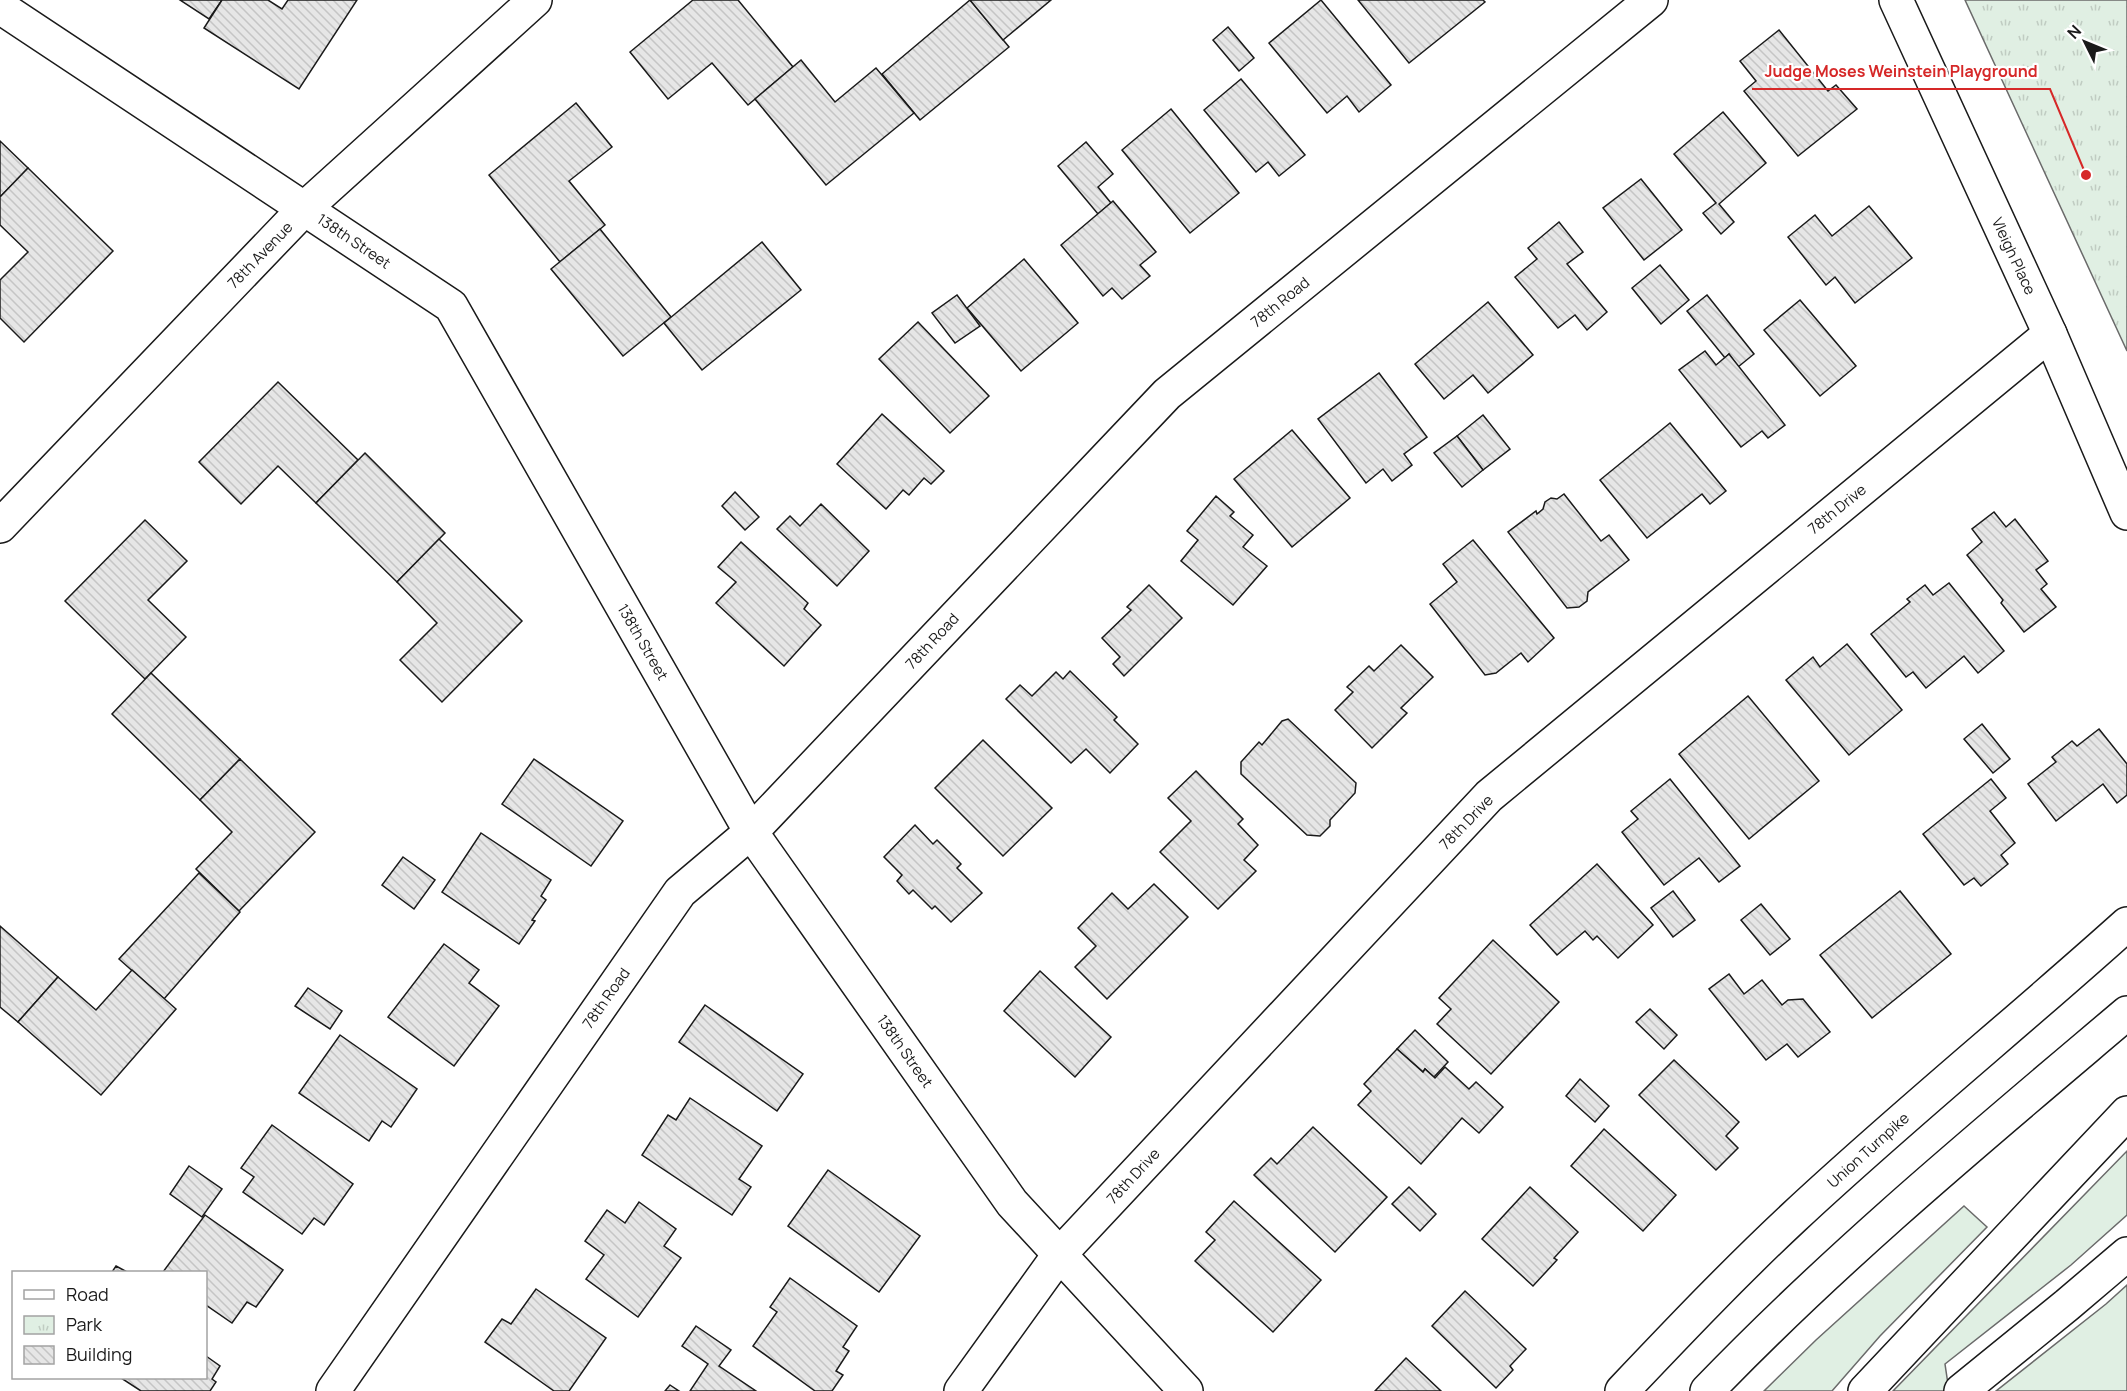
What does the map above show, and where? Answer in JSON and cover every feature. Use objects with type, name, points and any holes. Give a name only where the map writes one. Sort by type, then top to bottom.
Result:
[{"type":"main road","name":"78th Avenue","points":[[0,525],[305,208],[535,0]]},
{"type":"main road","name":"78th Road","points":[[333,1391],[680,892],[751,832],[1167,394],[1651,0]]},
{"type":"main road","name":"Vleigh Place","points":[[1896,0],[2050,334],[2127,513]]},
{"type":"main road","name":"138th Street","points":[[0,7],[451,306],[751,832],[1012,1203],[1186,1391]]},
{"type":"main road","name":"78th Drive","points":[[961,1391],[1059,1255],[1489,796],[2050,334]]},
{"type":"main road","name":"Union Turnpike","points":[[1622,1391],[1792,1218],[2127,924]]},
{"type":"main road","points":[[1707,1391],[1793,1306],[1925,1184],[2127,1013]]},
{"type":"main road","points":[[1865,1391],[2127,1113]]},
{"type":"main road","points":[[1961,1391],[2127,1254]]},
{"type":"green space","points":[[1965,0],[2127,0],[2127,351]]},
{"type":"green space","points":[[2127,1151],[2127,1215],[2071,1265],[1945,1364],[1949,1391],[1893,1391]]},
{"type":"green space","points":[[1964,1206],[1987,1227],[1880,1336],[1832,1391],[1764,1391],[1816,1340]]},
{"type":"green space","points":[[2127,1285],[2127,1391],[1996,1391],[2106,1304]]},
{"type":"building","points":[[180,0],[222,0],[209,19]]},
{"type":"building","points":[[222,0],[268,0],[282,9],[288,0],[357,0],[299,89],[204,28]]},
{"type":"building","points":[[693,0],[738,0],[793,67],[748,105],[712,63],[668,99],[630,52]]},
{"type":"building","points":[[970,0],[1009,47],[920,120],[882,74]]},
{"type":"building","points":[[970,0],[1051,0],[1003,40]]},
{"type":"building","points":[[1321,0],[1391,85],[1359,112],[1347,96],[1327,113],[1269,43]]},
{"type":"building","points":[[1358,0],[1483,0],[1485,2],[1409,63]]},
{"type":"building","points":[[1228,27],[1254,58],[1239,71],[1213,40]]},
{"type":"building","points":[[1779,30],[1828,91],[1836,85],[1857,109],[1798,156],[1744,91],[1756,81],[1740,61]]},
{"type":"building","points":[[801,60],[835,102],[876,68],[914,113],[826,185],[755,99]]},
{"type":"building","points":[[1241,79],[1305,155],[1279,176],[1268,162],[1256,172],[1204,110]]},
{"type":"building","points":[[576,103],[612,147],[569,181],[605,225],[560,262],[489,175]]},
{"type":"building","points":[[1171,109],[1239,193],[1190,233],[1122,150]]},
{"type":"building","points":[[1723,112],[1766,163],[1719,204],[1734,222],[1721,234],[1703,213],[1716,203],[1674,154]]},
{"type":"building","points":[[0,141],[28,168],[0,197]]},
{"type":"building","points":[[1086,142],[1113,174],[1098,187],[1111,203],[1098,214],[1058,166]]},
{"type":"building","points":[[28,168],[113,251],[24,342],[0,318],[0,280],[28,252],[0,225],[0,197]]},
{"type":"building","points":[[1641,179],[1682,230],[1644,260],[1603,208]]},
{"type":"building","points":[[1113,201],[1156,252],[1140,265],[1150,276],[1122,299],[1112,288],[1103,296],[1061,245]]},
{"type":"building","points":[[1869,206],[1912,258],[1855,303],[1835,277],[1826,285],[1788,237],[1815,215],[1832,236]]},
{"type":"building","points":[[1559,222],[1583,252],[1567,264],[1607,312],[1587,330],[1575,315],[1558,328],[1515,277],[1537,259],[1528,248]]},
{"type":"building","points":[[600,229],[671,317],[623,356],[551,269]]},
{"type":"building","points":[[762,242],[801,290],[702,370],[664,323]]},
{"type":"building","points":[[1024,259],[1078,323],[1021,371],[967,308]]},
{"type":"building","points":[[1660,265],[1689,300],[1661,324],[1632,288]]},
{"type":"building","points":[[957,295],[980,326],[955,343],[932,313]]},
{"type":"building","points":[[1707,295],[1754,354],[1738,367],[1729,354],[1725,358],[1687,311]]},
{"type":"building","points":[[1800,300],[1856,366],[1820,396],[1764,330]]},
{"type":"building","points":[[1488,302],[1533,355],[1488,393],[1473,375],[1444,399],[1415,364]]},
{"type":"building","points":[[918,322],[989,396],[950,433],[879,359]]},
{"type":"building","points":[[1705,351],[1716,365],[1729,354],[1785,425],[1768,438],[1762,431],[1741,447],[1679,370]]},
{"type":"building","points":[[1379,373],[1427,437],[1404,454],[1412,465],[1392,481],[1383,469],[1366,483],[1318,419]]},
{"type":"building","points":[[278,382],[358,460],[316,503],[278,466],[241,504],[199,462]]},
{"type":"building","points":[[882,414],[944,471],[931,484],[924,478],[909,495],[903,490],[886,509],[837,464]]},
{"type":"building","points":[[1483,415],[1510,449],[1483,470],[1457,436]]},
{"type":"building","points":[[1670,423],[1726,491],[1710,504],[1702,494],[1647,538],[1600,480]]},
{"type":"building","points":[[1292,430],[1350,498],[1292,547],[1234,479]]},
{"type":"building","points":[[1457,436],[1483,470],[1462,487],[1434,453]]},
{"type":"building","points":[[365,453],[445,533],[397,582],[316,503]]},
{"type":"building","points":[[735,492],[759,517],[745,530],[722,506]]},
{"type":"building","points":[[1564,494],[1601,541],[1609,535],[1629,560],[1588,592],[1587,601],[1579,607],[1567,608],[1508,532],[1536,511],[1537,514],[1543,509],[1545,502],[1551,498],[1557,499]]},
{"type":"building","points":[[1216,496],[1234,512],[1230,516],[1253,535],[1243,547],[1267,566],[1233,605],[1181,561],[1198,540],[1187,531]]},
{"type":"building","points":[[821,504],[869,551],[837,586],[777,529],[790,516],[800,526]]},
{"type":"building","points":[[1994,512],[2006,527],[2015,519],[2048,561],[2036,570],[2047,584],[2041,589],[2056,607],[2024,632],[2001,603],[2003,600],[1967,555],[1982,542],[1972,529]]},
{"type":"building","points":[[145,520],[187,561],[148,600],[186,637],[145,679],[65,601]]},
{"type":"building","points":[[439,539],[522,621],[442,702],[400,660],[437,623],[397,582]]},
{"type":"building","points":[[1473,540],[1554,638],[1528,662],[1521,653],[1496,673],[1485,675],[1430,604],[1457,582],[1443,564]]},
{"type":"building","points":[[741,542],[808,603],[804,609],[821,625],[784,666],[716,603],[736,582],[718,567]]},
{"type":"building","points":[[1949,583],[2004,651],[1978,673],[1964,656],[1926,688],[1913,672],[1906,677],[1871,634],[1910,602],[1907,599],[1925,585],[1933,595]]},
{"type":"building","points":[[1149,585],[1182,618],[1124,676],[1113,664],[1120,657],[1102,638],[1131,610],[1127,607]]},
{"type":"building","points":[[1847,644],[1902,710],[1849,755],[1786,680],[1813,657],[1820,667]]},
{"type":"building","points":[[1401,645],[1433,677],[1401,708],[1407,713],[1372,748],[1335,710],[1353,692],[1347,687],[1369,666],[1374,671]]},
{"type":"building","points":[[1070,671],[1117,717],[1114,720],[1138,744],[1110,773],[1086,749],[1071,763],[1006,699],[1020,685],[1032,696],[1056,672],[1063,679]]},
{"type":"building","points":[[151,673],[240,759],[200,800],[112,714]]},
{"type":"building","points":[[1748,696],[1819,781],[1749,839],[1679,754]]},
{"type":"building","points":[[1288,719],[1356,783],[1355,793],[1330,820],[1330,826],[1320,836],[1307,835],[1241,774],[1241,762],[1259,742],[1262,745],[1282,721]]},
{"type":"building","points":[[1982,724],[2010,759],[1993,773],[1964,739]]},
{"type":"building","points":[[2099,729],[2127,764],[2127,795],[2117,803],[2103,784],[2056,821],[2028,784],[2056,762],[2052,757],[2072,741],[2077,746]]},
{"type":"building","points":[[983,740],[1052,808],[1003,856],[935,788]]},
{"type":"building","points":[[240,759],[315,832],[239,911],[196,869],[232,832],[200,800]]},
{"type":"building","points":[[534,759],[623,821],[591,866],[502,804]]},
{"type":"building","points":[[1196,771],[1243,819],[1238,824],[1258,845],[1244,860],[1256,871],[1218,909],[1160,852],[1191,821],[1168,798]]},
{"type":"building","points":[[1670,779],[1740,866],[1719,882],[1699,858],[1664,885],[1622,832],[1638,819],[1631,811]]},
{"type":"building","points":[[1991,779],[2006,798],[1990,811],[2015,843],[2001,855],[2008,864],[1981,886],[1974,878],[1964,885],[1923,834]]},
{"type":"building","points":[[915,825],[933,844],[937,840],[961,864],[957,868],[982,893],[951,922],[935,906],[932,909],[913,890],[909,894],[897,881],[902,875],[884,857]]},
{"type":"building","points":[[481,833],[551,880],[541,896],[546,900],[519,944],[442,892]]},
{"type":"building","points":[[403,857],[435,880],[414,909],[382,885]]},
{"type":"building","points":[[1597,864],[1653,925],[1618,958],[1597,936],[1593,940],[1585,931],[1557,955],[1530,925]]},
{"type":"building","points":[[199,873],[240,912],[164,999],[119,959]]},
{"type":"building","points":[[1154,884],[1188,917],[1107,999],[1075,967],[1096,946],[1078,928],[1112,893],[1128,909]]},
{"type":"building","points":[[1673,891],[1695,920],[1673,937],[1651,908]]},
{"type":"building","points":[[1900,891],[1951,954],[1872,1018],[1820,955]]},
{"type":"building","points":[[1761,904],[1790,939],[1770,955],[1741,920]]},
{"type":"building","points":[[0,926],[58,977],[18,1022],[0,1007]]},
{"type":"building","points":[[1493,940],[1559,1002],[1491,1074],[1437,1024],[1451,1009],[1439,998]]},
{"type":"building","points":[[444,944],[479,970],[469,983],[499,1006],[454,1066],[388,1017]]},
{"type":"building","points":[[132,970],[176,1009],[101,1095],[18,1022],[58,977],[96,1010]]},
{"type":"building","points":[[1040,971],[1111,1037],[1075,1077],[1004,1011]]},
{"type":"building","points":[[1729,974],[1744,994],[1762,980],[1782,1005],[1788,1000],[1803,999],[1830,1032],[1798,1057],[1787,1044],[1766,1060],[1709,989]]},
{"type":"building","points":[[308,988],[342,1011],[330,1029],[295,1006]]},
{"type":"building","points":[[705,1005],[803,1074],[777,1111],[679,1042]]},
{"type":"building","points":[[1650,1009],[1677,1035],[1664,1049],[1636,1022]]},
{"type":"building","points":[[1415,1030],[1448,1062],[1434,1077],[1425,1069],[1423,1072],[1397,1049]]},
{"type":"building","points":[[340,1035],[417,1089],[391,1127],[382,1121],[369,1141],[299,1093]]},
{"type":"building","points":[[1397,1049],[1423,1072],[1425,1069],[1435,1078],[1445,1067],[1469,1089],[1476,1082],[1503,1107],[1479,1133],[1462,1118],[1421,1164],[1358,1105],[1371,1091],[1364,1084]]},
{"type":"building","points":[[1674,1060],[1739,1122],[1726,1136],[1738,1148],[1716,1170],[1639,1095]]},
{"type":"building","points":[[1580,1079],[1609,1106],[1595,1122],[1566,1096]]},
{"type":"building","points":[[690,1098],[762,1146],[739,1179],[751,1187],[732,1215],[642,1155],[668,1115],[676,1120]]},
{"type":"building","points":[[272,1125],[353,1184],[324,1225],[314,1218],[302,1234],[243,1192],[254,1177],[241,1168]]},
{"type":"building","points":[[1313,1127],[1387,1197],[1335,1252],[1254,1175],[1271,1158],[1277,1164]]},
{"type":"building","points":[[1604,1129],[1676,1195],[1643,1231],[1571,1166]]},
{"type":"building","points":[[189,1166],[222,1189],[202,1217],[170,1194]]},
{"type":"building","points":[[828,1170],[920,1236],[879,1292],[788,1226]]},
{"type":"building","points":[[1409,1187],[1436,1214],[1420,1231],[1392,1204]]},
{"type":"building","points":[[1530,1187],[1578,1232],[1533,1286],[1482,1239]]},
{"type":"building","points":[[1234,1201],[1321,1280],[1273,1332],[1195,1261],[1215,1240],[1206,1232]]},
{"type":"building","points":[[639,1202],[676,1229],[664,1246],[681,1258],[638,1317],[586,1279],[604,1255],[585,1241],[607,1210],[625,1223]]},
{"type":"building","points":[[205,1215],[283,1270],[256,1307],[247,1302],[232,1323],[207,1306],[207,1271],[164,1271]]},
{"type":"building","points":[[116,1266],[125,1271],[113,1271]]},
{"type":"building","points":[[790,1278],[857,1326],[843,1347],[849,1351],[836,1371],[843,1375],[832,1391],[815,1391],[753,1346],[777,1312],[770,1307]]},
{"type":"building","points":[[536,1289],[606,1338],[569,1391],[554,1391],[485,1342],[502,1319],[511,1324]]},
{"type":"building","points":[[1465,1291],[1526,1349],[1510,1366],[1513,1370],[1496,1388],[1432,1326]]},
{"type":"building","points":[[696,1326],[731,1350],[719,1366],[756,1391],[690,1391],[708,1364],[682,1346]]},
{"type":"building","points":[[207,1357],[220,1366],[212,1379],[216,1382],[210,1391],[141,1391],[123,1379],[207,1379]]},
{"type":"building","points":[[1406,1358],[1441,1391],[1375,1391]]},
{"type":"building","points":[[670,1385],[679,1391],[665,1391]]},
{"type":"place","name":"Judge Moses Weinstein Playground","points":[[2086,175]]}]
